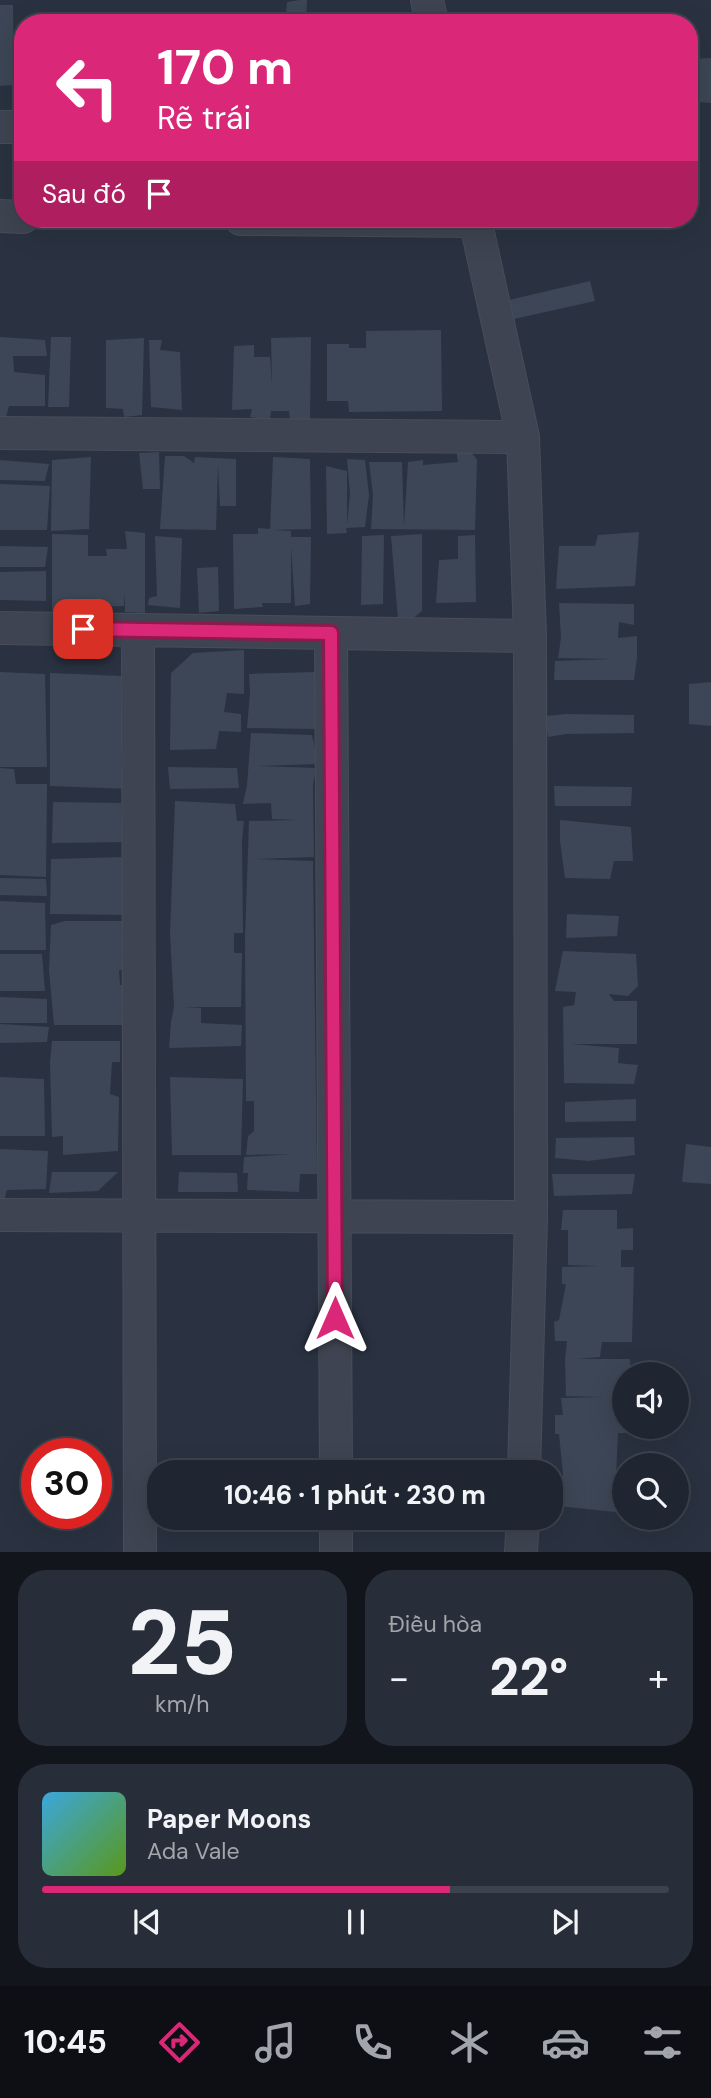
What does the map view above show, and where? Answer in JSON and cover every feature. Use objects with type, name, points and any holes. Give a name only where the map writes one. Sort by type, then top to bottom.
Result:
[{"type":"street","points":[[477,228],[523,437],[530,636],[531,1217],[524,1460]]},
{"type":"street","points":[[0,433],[523,437]]},
{"type":"street","points":[[0,628],[530,636]]},
{"type":"street","points":[[138,630],[140,1552]]},
{"type":"street","points":[[331,633],[336,1460]]},
{"type":"street","points":[[0,1215],[531,1217]]},
{"type":"street","points":[[336,1530],[336,1552]]},
{"type":"street","points":[[520,1552],[522,1530]]},
{"type":"building","points":[[307,0],[306,14],[286,14],[287,2]]},
{"type":"building","points":[[0,5],[13,5],[14,85],[0,86]]},
{"type":"building","points":[[711,58],[711,103],[699,102],[698,59]]},
{"type":"building","points":[[590,281],[595,301],[514,319],[509,300]]},
{"type":"building","points":[[441,330],[442,411],[349,412],[348,401],[327,401],[327,344],[349,344],[349,348],[366,348],[366,331]]},
{"type":"building","points":[[0,337],[45,340],[47,356],[13,356],[14,372],[45,375],[45,406],[9,406],[6,417],[0,417]]},
{"type":"building","points":[[51,337],[71,337],[69,407],[48,407]]},
{"type":"building","points":[[311,337],[310,422],[290,421],[289,411],[271,411],[270,420],[250,417],[252,409],[232,410],[234,346],[254,345],[254,357],[270,357],[272,385],[271,338]]},
{"type":"building","points":[[144,338],[142,415],[124,417],[123,409],[106,408],[106,340]]},
{"type":"building","points":[[149,340],[162,340],[160,350],[180,352],[182,410],[151,407]]},
{"type":"building","points":[[456,449],[471,452],[477,460],[475,530],[371,529],[373,495],[369,462],[402,462],[404,526],[408,462],[423,460],[423,465],[458,462]]},
{"type":"building","points":[[159,452],[160,489],[143,489],[139,453]]},
{"type":"building","points":[[165,456],[184,456],[194,463],[195,457],[236,459],[236,506],[220,506],[218,465],[216,530],[160,529]]},
{"type":"building","points":[[91,457],[89,529],[51,531],[52,460]]},
{"type":"building","points":[[273,457],[310,459],[311,529],[273,530],[291,531],[291,537],[311,537],[310,604],[295,606],[291,547],[291,603],[262,603],[263,607],[234,609],[233,534],[258,534],[258,528],[270,529]]},
{"type":"building","points":[[347,459],[365,460],[369,495],[365,527],[346,528],[347,533],[327,534],[326,466],[347,471],[347,525],[350,494]]},
{"type":"building","points":[[0,460],[49,464],[45,481],[0,480]]},
{"type":"building","points":[[0,484],[50,486],[47,530],[0,530]]},
{"type":"building","points":[[125,531],[145,533],[145,613],[125,612],[125,592],[124,606],[52,611],[52,534],[88,535],[88,556],[107,556],[106,549],[127,549]]},
{"type":"building","points":[[639,532],[635,586],[556,589],[559,546],[595,546],[598,535]]},
{"type":"building","points":[[422,534],[422,611],[411,620],[398,620],[391,536]]},
{"type":"building","points":[[384,535],[383,604],[361,605],[362,536]]},
{"type":"building","points":[[475,535],[476,602],[436,603],[439,560],[458,559],[458,536]]},
{"type":"building","points":[[155,536],[182,538],[180,608],[148,605],[149,598],[157,596]]},
{"type":"building","points":[[0,546],[48,547],[45,567],[0,567]]},
{"type":"building","points":[[218,567],[219,611],[199,613],[197,568]]},
{"type":"building","points":[[46,571],[46,601],[0,600],[0,572]]},
{"type":"building","points":[[559,603],[634,604],[634,625],[619,622],[618,638],[637,636],[634,680],[554,680],[555,661],[611,659],[558,658],[561,638]]},
{"type":"building","points":[[244,650],[244,694],[227,693],[224,712],[241,714],[241,732],[219,731],[216,749],[170,750],[171,673],[193,653]]},
{"type":"building","points":[[0,672],[45,674],[47,767],[0,767]]},
{"type":"building","points":[[315,672],[315,729],[247,728],[249,674]]},
{"type":"building","points":[[50,673],[121,676],[122,712],[128,713],[125,751],[121,751],[121,768],[131,768],[131,789],[50,786]]},
{"type":"building","points":[[711,682],[711,726],[689,724],[689,684]]},
{"type":"building","points":[[634,715],[634,733],[566,734],[548,737],[545,716]]},
{"type":"building","points":[[251,733],[312,735],[315,748],[320,747],[319,764],[258,766],[316,768],[313,785],[314,857],[256,859],[313,861],[317,1174],[300,1174],[299,1192],[247,1190],[248,1173],[243,1173],[244,1157],[293,1154],[246,1155],[248,1136],[254,1131],[254,1101],[246,1101],[245,938],[249,821],[298,820],[272,819],[271,803],[243,804]]},
{"type":"building","points":[[168,767],[237,768],[239,788],[170,789]]},
{"type":"building","points":[[0,768],[14,769],[16,784],[47,784],[46,877],[0,875]]},
{"type":"building","points":[[554,786],[632,787],[631,806],[555,806]]},
{"type":"building","points":[[175,801],[235,804],[237,821],[244,821],[243,933],[234,933],[234,953],[242,953],[241,1007],[184,1007],[201,1008],[201,1023],[242,1025],[241,1046],[169,1048],[174,1007],[170,934]]},
{"type":"building","points":[[53,802],[121,803],[122,823],[131,822],[129,842],[52,843]]},
{"type":"building","points":[[560,820],[631,827],[633,861],[614,861],[610,879],[565,878]]},
{"type":"building","points":[[124,857],[130,915],[50,914],[51,859]]},
{"type":"building","points":[[0,878],[46,879],[47,896],[0,895]]},
{"type":"building","points":[[0,901],[45,903],[46,950],[0,950]]},
{"type":"building","points":[[567,914],[619,916],[617,936],[566,938]]},
{"type":"building","points":[[65,921],[125,921],[124,970],[119,970],[120,985],[129,985],[124,1025],[54,1025],[49,970],[51,925]]},
{"type":"building","points":[[563,951],[636,954],[638,986],[628,996],[609,994],[614,1001],[637,1001],[637,1044],[571,1044],[619,1048],[618,1063],[638,1065],[634,1084],[564,1083],[563,1007],[574,1005],[576,992],[555,991]]},
{"type":"building","points":[[0,954],[42,954],[45,991],[0,991]]},
{"type":"building","points":[[0,997],[47,999],[47,1023],[0,1023]]},
{"type":"building","points":[[0,1024],[49,1027],[47,1042],[0,1043]]},
{"type":"building","points":[[52,1041],[120,1041],[120,1062],[112,1062],[110,1094],[119,1097],[118,1151],[63,1155],[63,1136],[52,1137]]},
{"type":"building","points":[[0,1077],[44,1079],[45,1136],[0,1136]]},
{"type":"building","points":[[170,1077],[243,1079],[241,1155],[172,1155]]},
{"type":"building","points":[[636,1099],[636,1121],[565,1122],[565,1102]]},
{"type":"building","points":[[634,1137],[635,1155],[588,1161],[555,1158],[556,1138]]},
{"type":"building","points":[[686,1144],[711,1147],[711,1184],[682,1182]]},
{"type":"building","points":[[0,1149],[48,1151],[46,1189],[7,1190],[4,1201],[0,1200]]},
{"type":"building","points":[[52,1172],[118,1172],[98,1191],[49,1193]]},
{"type":"building","points":[[179,1172],[237,1173],[238,1192],[178,1192]]},
{"type":"building","points":[[552,1174],[635,1174],[632,1194],[554,1196]]},
{"type":"building","points":[[563,1210],[617,1210],[617,1229],[633,1228],[633,1250],[621,1250],[621,1267],[634,1267],[632,1342],[602,1342],[600,1357],[577,1359],[630,1359],[630,1362],[612,1362],[612,1439],[618,1439],[617,1453],[612,1453],[612,1512],[563,1507],[563,1460],[559,1434],[555,1434],[555,1415],[563,1415],[561,1398],[602,1397],[566,1396],[567,1341],[555,1341],[554,1322],[559,1320],[566,1284],[562,1284],[562,1267],[598,1266],[568,1265],[568,1230],[561,1230]]},
{"type":"route","points":[[83,629],[331,633],[335,1318]]}]
